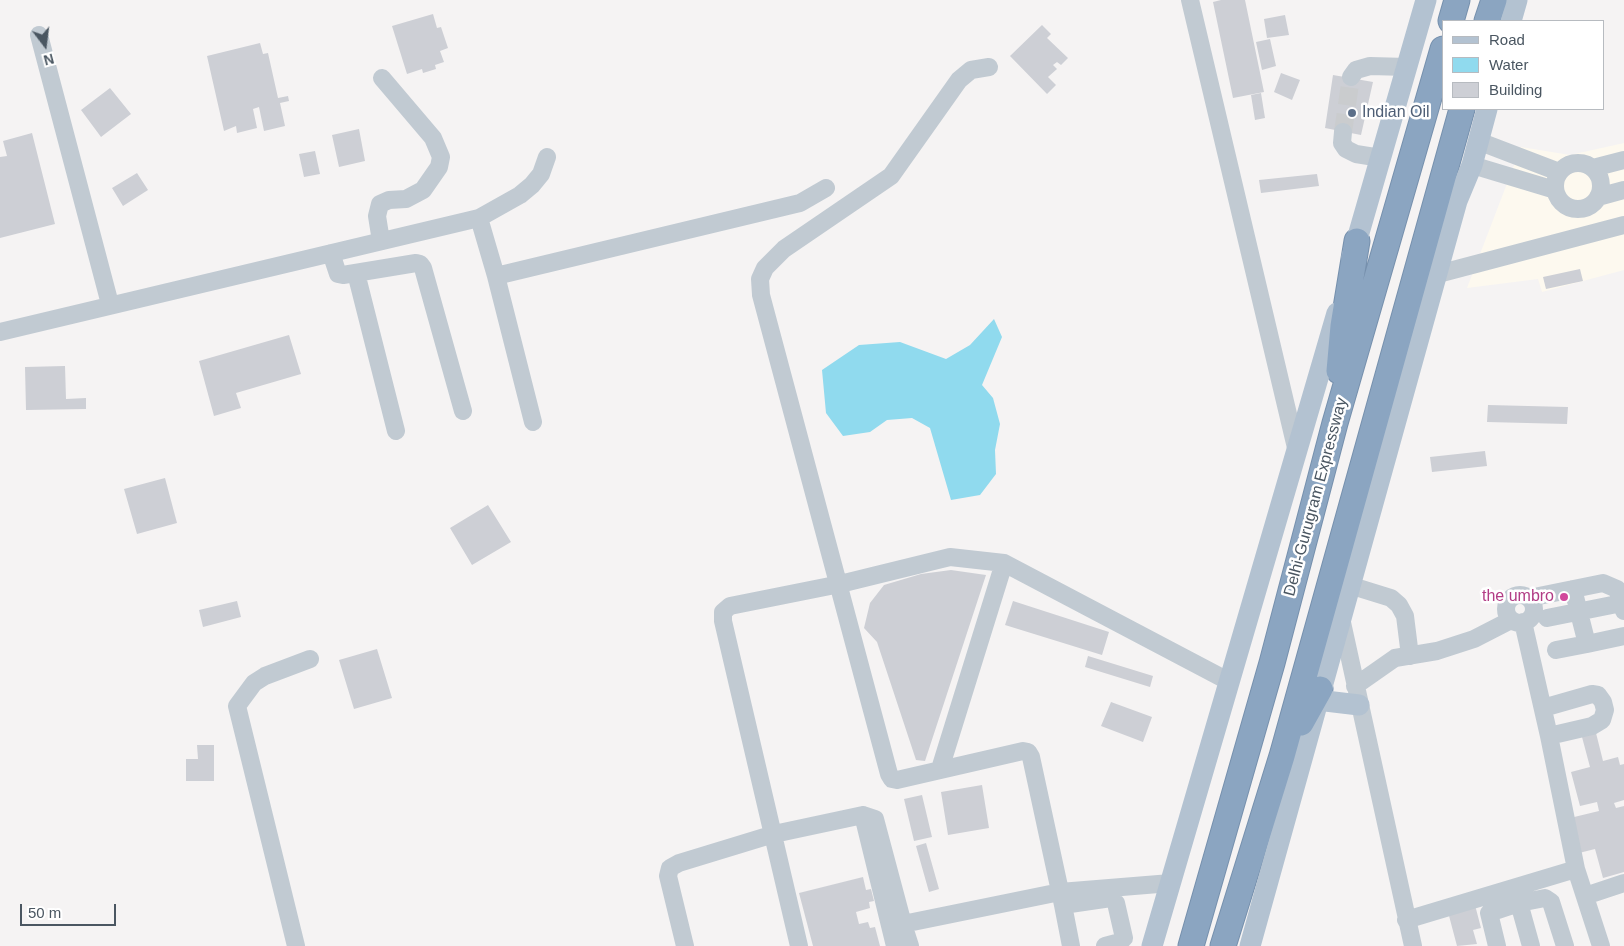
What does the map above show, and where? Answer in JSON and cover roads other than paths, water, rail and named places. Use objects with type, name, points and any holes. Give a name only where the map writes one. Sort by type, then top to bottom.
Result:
[{"type":"highway","points":[[1450,20],[1457,0]]},
{"type":"highway","points":[[1488,20],[1494,0]]},
{"type":"highway","name":"Delhi-Gurugram Expressway","points":[[1191,946],[1272,663],[1335,423],[1442,51]]},
{"type":"highway","points":[[1223,946],[1282,756],[1462,110]]},
{"type":"highway","points":[[1335,423],[1343,326],[1356,241]]},
{"type":"highway","points":[[1282,756],[1318,695]]},
{"type":"main road","points":[[1152,946],[1298,453],[1356,241],[1426,0]]},
{"type":"main road","points":[[1511,20],[1517,0]]},
{"type":"main road","points":[[1250,946],[1340,615],[1438,274],[1457,201],[1472,165],[1487,110]]},
{"type":"main road","points":[[1318,695],[1357,695]]},
{"type":"street","points":[[1190,0],[1298,453]]},
{"type":"street","points":[[39,35],[110,304]]},
{"type":"street","points":[[1351,77],[1356,70],[1370,66],[1407,67]]},
{"type":"street","points":[[989,67],[971,70],[959,80],[891,176],[784,249],[765,268],[760,279],[760,295],[840,584],[889,774],[892,779],[897,780],[1023,750],[1028,752],[1031,757],[1071,946]]},
{"type":"street","points":[[381,241],[377,216],[380,204],[389,200],[406,199],[423,190],[439,167],[442,157],[433,138],[382,78]]},
{"type":"street","points":[[1343,132],[1342,143],[1346,149],[1356,154],[1381,158]]},
{"type":"street","points":[[1478,141],[1559,172]]},
{"type":"street","points":[[0,332],[110,304],[479,218],[520,195],[532,185],[541,174],[547,157]]},
{"type":"street","points":[[1555,190],[1559,172],[1575,163],[1593,168],[1624,160]]},
{"type":"street","points":[[1472,165],[1555,190],[1565,206],[1583,209],[1598,197],[1601,185],[1593,168]]},
{"type":"street","points":[[496,276],[800,203],[826,188]]},
{"type":"street","points":[[1598,197],[1624,190]]},
{"type":"street","points":[[1583,209],[1590,234]]},
{"type":"street","points":[[479,218],[496,276],[533,422]]},
{"type":"street","points":[[1438,274],[1624,225]]},
{"type":"street","points":[[331,254],[338,274],[343,276],[416,262],[423,268],[463,411]]},
{"type":"street","points":[[356,273],[396,431]]},
{"type":"street","points":[[799,946],[723,621],[723,612],[730,606],[840,584],[950,557],[1004,563],[1230,682]]},
{"type":"street","points":[[940,769],[1004,563]]},
{"type":"street","points":[[1547,618],[1623,607],[1617,589],[1604,583],[1530,598],[1520,595],[1508,601],[1506,610],[1517,621],[1543,708],[1576,870],[1601,946]]},
{"type":"street","points":[[1349,586],[1391,598],[1399,605],[1405,616],[1410,656]]},
{"type":"street","points":[[1573,589],[1587,644]]},
{"type":"street","points":[[1340,615],[1413,946]]},
{"type":"street","points":[[1357,695],[1387,661],[1437,651],[1474,640],[1517,621]]},
{"type":"street","points":[[1556,650],[1624,636]]},
{"type":"street","points":[[296,946],[237,706],[254,683],[265,676],[310,659]]},
{"type":"street","points":[[1543,708],[1598,694],[1605,710],[1602,720],[1592,726],[1549,736]]},
{"type":"street","points":[[863,815],[895,946]]},
{"type":"street","points":[[685,946],[668,876],[670,868],[679,863],[774,834],[863,815],[876,818],[910,946]]},
{"type":"street","points":[[1406,920],[1576,870]]},
{"type":"street","points":[[903,924],[1171,883]]},
{"type":"street","points":[[1585,896],[1624,884]]},
{"type":"street","points":[[1061,899],[1108,898],[1115,900],[1124,938],[1120,942],[1105,946]]},
{"type":"street","points":[[1497,946],[1489,913],[1520,903],[1548,899],[1565,946]]},
{"type":"street","points":[[1520,903],[1531,946]]},
{"type":"water","points":[[994,319],[1002,337],[982,385],[993,398],[1000,424],[995,450],[996,474],[980,495],[951,500],[930,428],[912,418],[887,420],[870,432],[843,436],[826,413],[822,370],[859,345],[900,342],[946,359],[970,345]]},
{"type":"tunnel","points":[[1343,132],[1351,77]]},
{"type":"place","name":"Indian Oil","points":[[1352,113]]},
{"type":"place","name":"the umbro","points":[[1564,597]]}]
